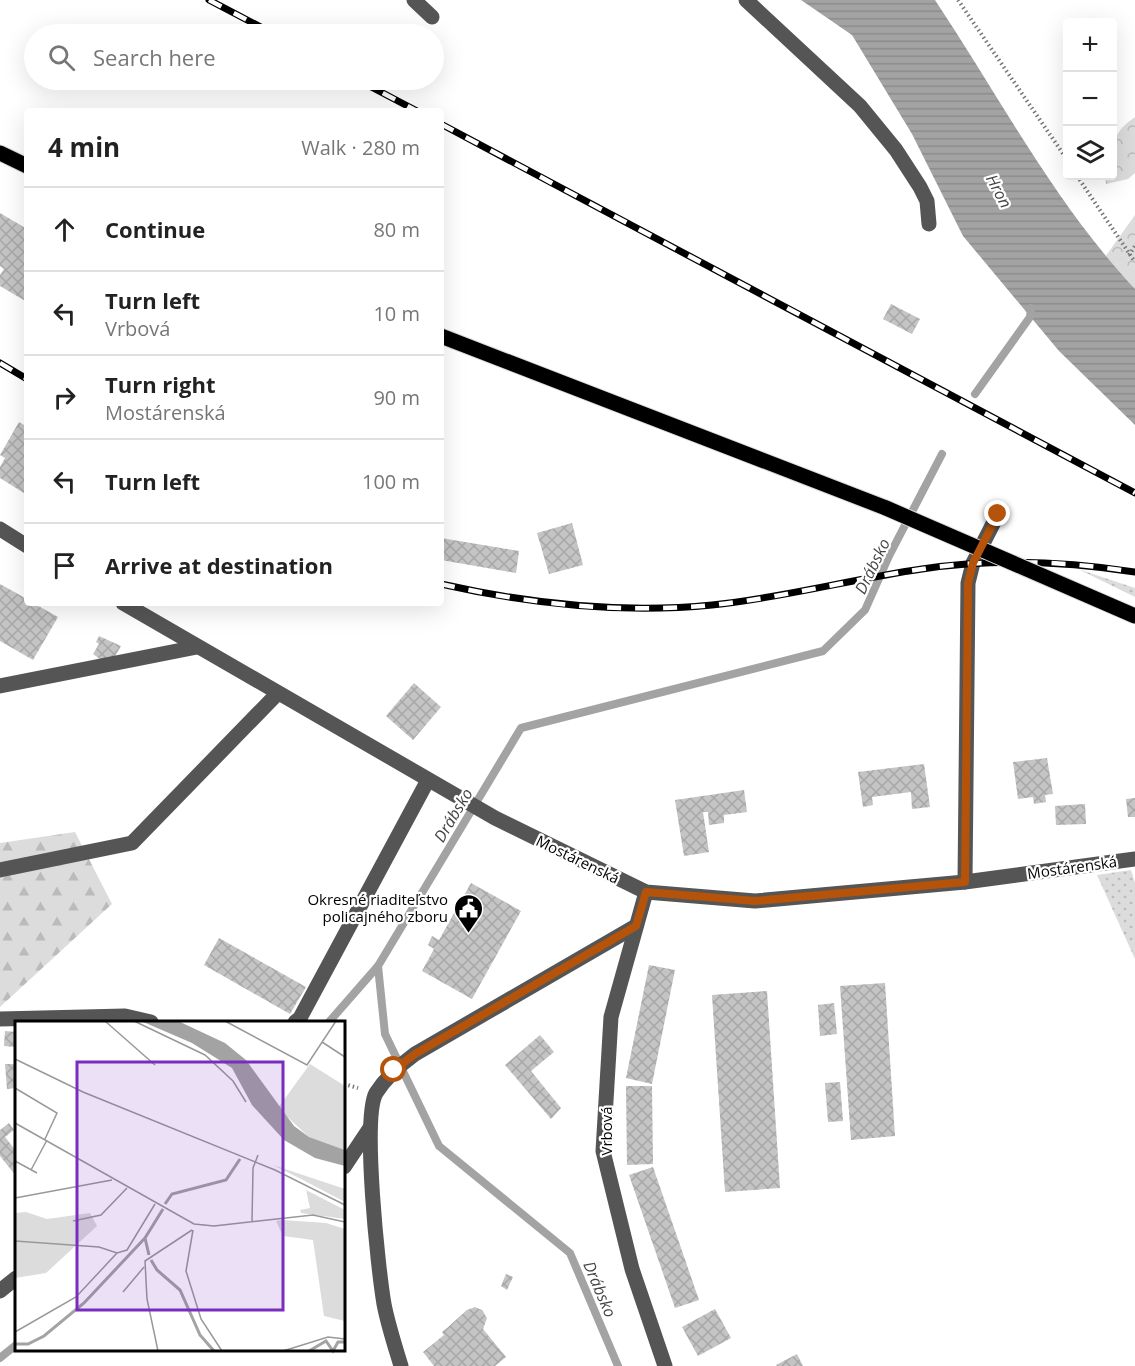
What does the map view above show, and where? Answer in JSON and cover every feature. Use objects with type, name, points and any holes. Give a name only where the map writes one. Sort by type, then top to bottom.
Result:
[{"type":"main road","points":[[0,153],[24,165]]},
{"type":"main road","points":[[444,337],[886,508],[1135,616]]},
{"type":"street","points":[[414,0],[432,17]]},
{"type":"street","points":[[746,0],[860,106],[896,150],[927,201],[929,224]]},
{"type":"street","points":[[965,882],[968,583],[973,563],[998,514]]},
{"type":"street","points":[[0,529],[24,544]]},
{"type":"street","name":"Mostárenská","points":[[128,606],[495,818],[646,892],[755,901],[965,882],[1135,859]]},
{"type":"street","points":[[0,686],[197,647]]},
{"type":"street","points":[[0,870],[132,843],[278,693]]},
{"type":"street","points":[[297,1021],[428,780]]},
{"type":"street","name":"Vrbová","points":[[646,892],[611,1017],[603,1151],[632,1269],[665,1366]]},
{"type":"street","points":[[401,1366],[384,1304],[370,1128],[375,1094],[394,1070],[415,1054],[636,926]]},
{"type":"street","points":[[0,1019],[125,1016],[144,1021]]},
{"type":"street","points":[[345,1166],[370,1128]]},
{"type":"street","points":[[0,1291],[15,1279]]},
{"type":"path","points":[[958,0],[1063,154]]},
{"type":"path","points":[[1080,180],[1135,261]]},
{"type":"path","points":[[1129,255],[1135,246]]},
{"type":"green space","points":[[1135,117],[1135,173],[1128,179],[1106,184],[1106,180],[1117,180],[1117,136]]},
{"type":"green space","points":[[1135,215],[1135,289],[1105,257]]},
{"type":"green space","points":[[1078,569],[1135,588],[1135,597]]},
{"type":"green space","points":[[75,832],[112,904],[0,1007],[0,843]]},
{"type":"green space","points":[[1131,870],[1135,883],[1135,959],[1097,875]]},
{"type":"water","name":"Hron","points":[[801,0],[935,0],[1053,186],[1106,256],[1135,289],[1135,425],[1059,351],[963,236],[912,134],[852,35]]},
{"type":"building","points":[[0,213],[24,227],[24,300],[0,286],[0,275],[4,269],[0,266]]},
{"type":"building","points":[[891,304],[920,319],[912,334],[883,319]]},
{"type":"building","points":[[19,422],[24,425],[24,493],[0,478],[0,467],[5,458],[0,455]]},
{"type":"building","points":[[572,523],[583,565],[549,574],[537,533]]},
{"type":"building","points":[[444,538],[519,551],[516,573],[444,561]]},
{"type":"building","points":[[0,584],[24,597],[24,606],[38,606],[58,617],[33,660],[0,641]]},
{"type":"building","points":[[99,636],[121,646],[113,660],[104,662],[93,654],[99,644],[96,642]]},
{"type":"building","points":[[414,683],[441,707],[413,740],[386,716]]},
{"type":"building","points":[[1047,758],[1053,794],[1045,795],[1046,802],[1034,804],[1033,797],[1018,799],[1013,762]]},
{"type":"building","points":[[924,764],[930,807],[912,809],[911,792],[872,797],[873,805],[863,807],[858,772]]},
{"type":"building","points":[[744,790],[747,812],[724,815],[724,823],[709,825],[708,812],[703,812],[709,852],[684,856],[675,800]]},
{"type":"building","points":[[1135,798],[1135,817],[1128,817],[1126,799]]},
{"type":"building","points":[[1085,804],[1086,824],[1056,825],[1055,806]]},
{"type":"building","points":[[471,883],[521,911],[472,999],[422,971],[434,949],[428,945],[432,936],[439,940]]},
{"type":"building","points":[[219,938],[306,987],[290,1014],[204,965]]},
{"type":"building","points":[[649,965],[675,970],[652,1084],[626,1078]]},
{"type":"building","points":[[885,983],[895,1136],[851,1140],[840,986]]},
{"type":"building","points":[[767,991],[780,1188],[725,1192],[712,995]]},
{"type":"building","points":[[834,1003],[837,1034],[820,1036],[818,1005]]},
{"type":"building","points":[[5,1031],[15,1032],[15,1047],[4,1046]]},
{"type":"building","points":[[540,1035],[554,1052],[531,1071],[561,1108],[551,1119],[505,1065]]},
{"type":"building","points":[[5,1064],[15,1064],[15,1088],[7,1089]]},
{"type":"building","points":[[840,1082],[843,1121],[828,1122],[825,1083]]},
{"type":"building","points":[[626,1086],[652,1086],[653,1164],[627,1165]]},
{"type":"building","points":[[9,1123],[14,1130],[5,1137],[15,1150],[15,1175],[0,1156],[0,1130]]},
{"type":"building","points":[[653,1167],[699,1300],[675,1308],[629,1175]]},
{"type":"building","points":[[506,1274],[513,1277],[507,1290],[501,1286]]},
{"type":"building","points":[[475,1307],[482,1310],[487,1318],[483,1329],[506,1357],[495,1366],[434,1366],[423,1352],[444,1335],[442,1332],[467,1310]]},
{"type":"building","points":[[715,1309],[731,1338],[698,1356],[682,1327]]},
{"type":"building","points":[[797,1354],[803,1366],[776,1365]]},
{"type":"waterway","name":"Drábsko","points":[[975,394],[1030,317],[1031,308]]},
{"type":"waterway","name":"Drábsko","points":[[618,1366],[570,1253],[439,1146],[385,1034],[378,966],[521,728],[823,651],[865,610],[889,556],[942,454]]},
{"type":"waterway","points":[[330,1021],[378,966]]},
{"type":"waterway","points":[[0,1358],[15,1346]]},
{"type":"railway","points":[[209,0],[255,24]]},
{"type":"railway","points":[[377,90],[411,108]]},
{"type":"railway","points":[[444,126],[1135,493]]},
{"type":"railway","points":[[0,363],[24,377]]},
{"type":"railway","points":[[444,585],[542,602],[609,608],[678,608],[738,602],[896,573],[975,563],[1055,563],[1135,572]]},
{"type":"place","name":"Okresné riaditeľstvo policajného zboru","points":[[469,934]]},
{"type":"route","points":[[394,1070],[415,1054],[636,926],[646,892],[755,901],[965,882],[968,583],[973,563],[998,514]]}]
